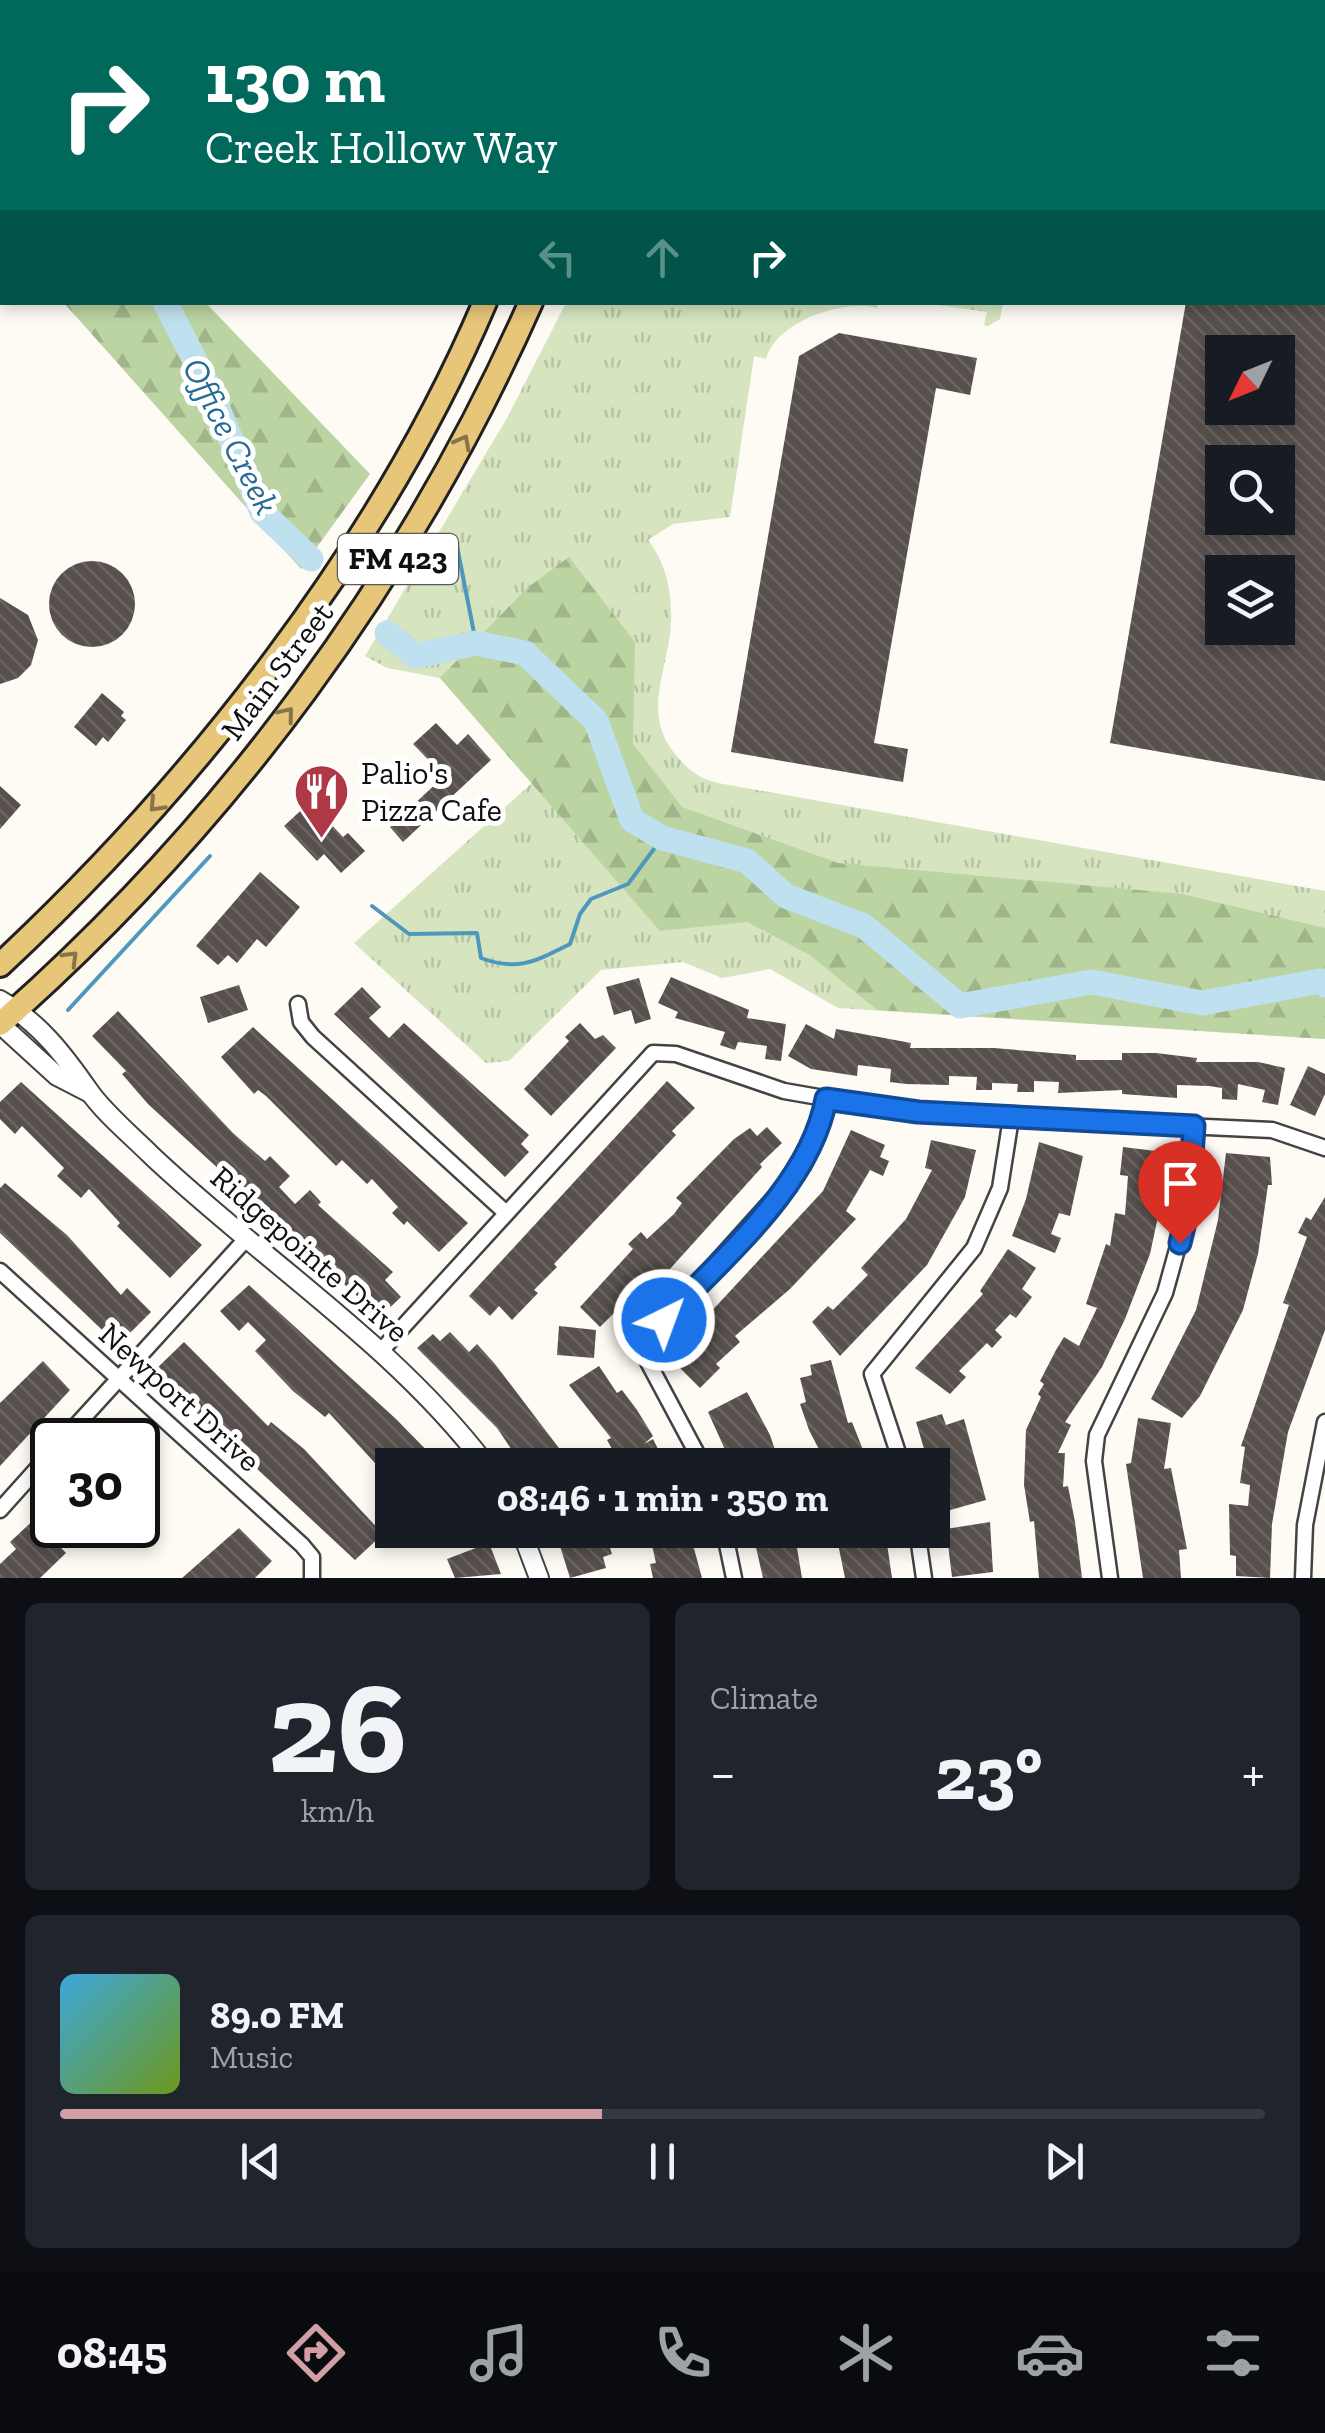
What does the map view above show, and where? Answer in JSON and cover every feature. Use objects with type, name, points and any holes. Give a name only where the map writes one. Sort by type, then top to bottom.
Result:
[{"type":"main road","name":"Main Street","points":[[0,965],[196,762],[287,646],[388,490],[440,399],[484,305]]},
{"type":"main road","name":"Main Street","points":[[4,1014],[117,910],[226,791],[380,588],[464,442],[529,305]]},
{"type":"main road","points":[[196,762],[226,791]]},
{"type":"street","points":[[298,1004],[300,1022],[313,1037],[506,1212]]},
{"type":"street","name":"Ridgepointe Drive","points":[[4,1014],[57,1076],[90,1093],[152,1155],[380,1352],[452,1422],[473,1448]]},
{"type":"street","points":[[380,1352],[653,1053],[676,1054],[738,1078],[826,1099],[1011,1118],[1272,1130],[1325,1148]]},
{"type":"street","points":[[694,1448],[640,1347],[803,1166],[821,1124],[826,1099]]},
{"type":"street","points":[[896,1448],[872,1374],[974,1248],[1000,1188],[1011,1118]]},
{"type":"street","points":[[1110,1578],[1094,1460],[1097,1435],[1166,1293],[1188,1210],[1194,1126]]},
{"type":"street","points":[[83,1418],[246,1238]]},
{"type":"street","name":"Newport Drive","points":[[0,1271],[302,1545],[313,1574]]},
{"type":"street","points":[[1304,1578],[1306,1524],[1324,1426]]},
{"type":"street","points":[[0,1510],[30,1477]]},
{"type":"street","points":[[528,1548],[539,1578]]},
{"type":"street","points":[[728,1548],[734,1578]]},
{"type":"street","points":[[920,1548],[924,1578]]},
{"type":"green space","points":[[66,305],[208,305],[370,474],[301,569]]},
{"type":"green space","points":[[565,305],[878,305],[846,307],[812,316],[783,334],[766,359],[754,356],[730,517],[673,524],[648,540],[663,568],[671,609],[658,706],[665,738],[684,765],[718,783],[1325,891],[1325,1039],[838,1008],[770,969],[722,978],[683,962],[601,970],[509,1061],[486,1063],[354,943],[533,782],[440,678],[387,668],[365,656],[507,418]]},
{"type":"green space","points":[[939,305],[1003,305],[1000,319],[988,326],[984,325],[987,312]]},
{"type":"green space","points":[[569,557],[635,642],[633,744],[682,807],[838,863],[1182,894],[1325,928],[1325,1039],[877,1010],[810,955],[747,922],[660,931],[440,678],[527,588]]},
{"type":"building","points":[[1185,305],[1325,305],[1325,781],[1110,743]]},
{"type":"building","points":[[839,333],[977,358],[970,395],[936,388],[874,743],[908,749],[903,782],[731,752],[799,356]]},
{"type":"building","points":[[92,561],[122,574],[135,604],[122,634],[92,647],[62,634],[49,604],[62,574]]},
{"type":"building","points":[[0,598],[28,615],[38,640],[31,665],[18,678],[0,684]]},
{"type":"building","points":[[102,693],[124,712],[121,716],[126,720],[108,742],[103,737],[96,746],[74,727]]},
{"type":"building","points":[[436,723],[457,745],[468,734],[491,760],[403,842],[390,827],[444,776],[413,744]]},
{"type":"building","points":[[0,786],[21,805],[0,829]]},
{"type":"building","points":[[310,802],[343,837],[348,833],[365,851],[341,873],[324,854],[317,861],[284,826]]},
{"type":"building","points":[[260,872],[300,907],[266,947],[257,939],[237,963],[228,955],[218,965],[196,946]]},
{"type":"building","points":[[671,977],[749,1010],[747,1018],[786,1024],[781,1061],[765,1059],[767,1046],[738,1042],[735,1050],[720,1045],[725,1032],[675,1018],[678,1012],[658,1003]]},
{"type":"building","points":[[639,978],[651,1019],[635,1024],[631,1010],[614,1015],[606,987]]},
{"type":"building","points":[[239,985],[248,1010],[208,1023],[200,997]]},
{"type":"building","points":[[362,987],[381,1007],[369,1018],[389,1038],[404,1023],[529,1135],[521,1144],[529,1152],[505,1177],[334,1014]]},
{"type":"building","points":[[118,1011],[233,1133],[265,1161],[270,1156],[290,1176],[279,1187],[295,1204],[310,1190],[321,1202],[318,1205],[393,1272],[385,1280],[401,1297],[380,1317],[148,1104],[122,1074],[126,1071],[92,1036]]},
{"type":"building","points":[[580,1023],[595,1039],[603,1035],[616,1048],[551,1116],[524,1089],[569,1041],[565,1037]]},
{"type":"building","points":[[806,1024],[834,1039],[836,1029],[911,1043],[910,1048],[994,1048],[1076,1055],[1076,1060],[1122,1060],[1122,1053],[1156,1053],[1197,1058],[1196,1062],[1258,1062],[1285,1068],[1278,1105],[1262,1102],[1265,1090],[1238,1084],[1237,1100],[1222,1099],[1222,1088],[1209,1086],[1177,1085],[1177,1098],[1122,1094],[1122,1090],[1058,1093],[1059,1082],[1034,1081],[1034,1092],[1017,1092],[1018,1084],[992,1083],[992,1090],[976,1090],[977,1077],[949,1076],[949,1085],[906,1084],[890,1082],[891,1069],[858,1065],[857,1076],[811,1069],[788,1056]]},
{"type":"building","points":[[253,1027],[468,1223],[439,1252],[407,1221],[404,1225],[392,1213],[398,1207],[372,1179],[367,1184],[342,1160],[336,1166],[266,1096],[258,1090],[254,1094],[221,1057]]},
{"type":"building","points":[[1308,1066],[1325,1074],[1325,1094],[1315,1116],[1290,1105]]},
{"type":"building","points":[[667,1081],[695,1108],[672,1131],[676,1135],[554,1264],[557,1267],[534,1290],[538,1293],[512,1320],[499,1306],[490,1316],[469,1296]]},
{"type":"building","points":[[21,1082],[202,1245],[170,1278],[117,1226],[120,1223],[89,1189],[81,1198],[57,1176],[64,1168],[22,1126],[15,1134],[0,1119],[0,1102]]},
{"type":"building","points":[[767,1127],[782,1143],[760,1164],[762,1167],[632,1311],[624,1303],[600,1327],[580,1307],[633,1249],[628,1244],[641,1232],[647,1239],[674,1214],[682,1203],[676,1198],[734,1139],[750,1128],[757,1136]]},
{"type":"building","points":[[851,1130],[885,1145],[880,1157],[889,1161],[883,1176],[870,1170],[846,1211],[856,1219],[790,1289],[735,1336],[740,1342],[716,1364],[720,1368],[700,1388],[669,1357],[823,1191]]},
{"type":"building","points":[[931,1140],[976,1150],[965,1197],[927,1265],[840,1356],[812,1322],[828,1306],[833,1310],[868,1275],[861,1268],[906,1219],[932,1170],[925,1168]]},
{"type":"building","points":[[1039,1142],[1083,1156],[1070,1216],[1059,1213],[1051,1234],[1061,1238],[1055,1253],[1012,1236],[1026,1199]]},
{"type":"building","points":[[1123,1147],[1164,1152],[1159,1212],[1150,1254],[1125,1319],[1102,1367],[1065,1422],[1071,1425],[1058,1453],[1065,1453],[1063,1487],[1068,1486],[1082,1578],[1039,1578],[1034,1521],[1030,1522],[1024,1485],[1026,1430],[1041,1397],[1038,1394],[1044,1384],[1040,1381],[1056,1350],[1064,1337],[1079,1346],[1097,1308],[1086,1304],[1106,1244],[1110,1246],[1115,1213],[1125,1215],[1128,1176],[1120,1175]]},
{"type":"building","points":[[1226,1153],[1270,1157],[1272,1185],[1268,1185],[1258,1254],[1243,1310],[1200,1396],[1182,1418],[1151,1399],[1196,1310],[1218,1220]]},
{"type":"building","points":[[5,1183],[67,1235],[121,1295],[127,1288],[151,1312],[118,1345],[0,1233],[0,1188]]},
{"type":"building","points":[[1325,1197],[1325,1330],[1288,1432],[1272,1524],[1270,1578],[1236,1576],[1236,1556],[1230,1555],[1229,1504],[1248,1506],[1250,1485],[1240,1483],[1245,1447],[1241,1446],[1289,1305],[1283,1303],[1307,1237],[1298,1233],[1306,1217],[1311,1220]]},
{"type":"building","points":[[1008,1249],[1036,1268],[1022,1289],[1032,1297],[1016,1318],[1010,1314],[995,1330],[1002,1337],[992,1348],[987,1343],[959,1371],[966,1377],[950,1394],[915,1368],[983,1294],[980,1291]]},
{"type":"building","points":[[249,1285],[424,1448],[375,1448],[375,1463],[329,1413],[325,1417],[293,1391],[255,1351],[266,1340],[248,1322],[239,1331],[220,1311]]},
{"type":"building","points":[[559,1326],[596,1330],[594,1358],[557,1355]]},
{"type":"building","points":[[450,1332],[469,1352],[477,1344],[559,1448],[511,1448],[497,1428],[417,1348],[433,1334],[440,1341]]},
{"type":"building","points":[[184,1342],[268,1426],[271,1422],[304,1449],[375,1525],[375,1541],[355,1560],[153,1372]]},
{"type":"building","points":[[831,1360],[848,1423],[852,1422],[862,1448],[818,1448],[800,1404],[806,1402],[800,1378],[812,1375],[810,1365]]},
{"type":"building","points":[[43,1361],[70,1390],[44,1418],[30,1418],[30,1433],[0,1466],[0,1403]]},
{"type":"building","points":[[599,1366],[617,1393],[622,1390],[653,1436],[644,1444],[653,1439],[658,1448],[611,1448],[607,1440],[611,1438],[569,1385]]},
{"type":"building","points":[[747,1392],[774,1448],[724,1448],[708,1412]]},
{"type":"building","points":[[942,1414],[946,1425],[964,1419],[986,1500],[950,1510],[950,1448],[924,1448],[916,1422]]},
{"type":"building","points":[[1138,1418],[1171,1423],[1164,1469],[1171,1468],[1187,1549],[1179,1550],[1181,1578],[1143,1578],[1126,1464],[1131,1463]]},
{"type":"building","points":[[990,1522],[993,1572],[952,1577],[950,1528]]},
{"type":"building","points":[[30,1523],[30,1548],[61,1548],[66,1553],[40,1578],[0,1578],[0,1564],[16,1549],[10,1542]]},
{"type":"building","points":[[239,1528],[272,1561],[255,1578],[182,1578]]},
{"type":"building","points":[[476,1548],[491,1548],[501,1574],[455,1578],[447,1559]]},
{"type":"building","points":[[561,1548],[610,1548],[612,1554],[603,1557],[606,1568],[570,1578]]},
{"type":"building","points":[[653,1548],[694,1548],[702,1578],[653,1578],[650,1564],[656,1563]]},
{"type":"building","points":[[756,1548],[797,1548],[802,1578],[763,1578]]},
{"type":"building","points":[[839,1548],[888,1548],[892,1578],[845,1578]]},
{"type":"waterway","name":"Office Creek","points":[[167,305],[209,388],[262,512],[311,559]]},
{"type":"waterway","points":[[456,541],[476,643]]},
{"type":"waterway","name":"Office Creek","points":[[387,633],[415,656],[476,643],[525,653],[596,721],[632,820],[662,838],[747,861],[786,896],[864,926],[960,1006],[1092,982],[1202,1003],[1320,981],[1325,985]]},
{"type":"waterway","points":[[372,906],[409,934],[477,933],[481,958],[506,964],[527,963],[570,944],[580,914],[591,899],[628,884],[662,838]]},
{"type":"waterway","points":[[68,1010],[210,856]]},
{"type":"place","name":"Palio's Pizza Cafe","points":[[322,840]]},
{"type":"route","points":[[664,1320],[803,1166],[813,1148],[826,1099],[918,1112],[1194,1126],[1188,1210],[1180,1243]]}]
